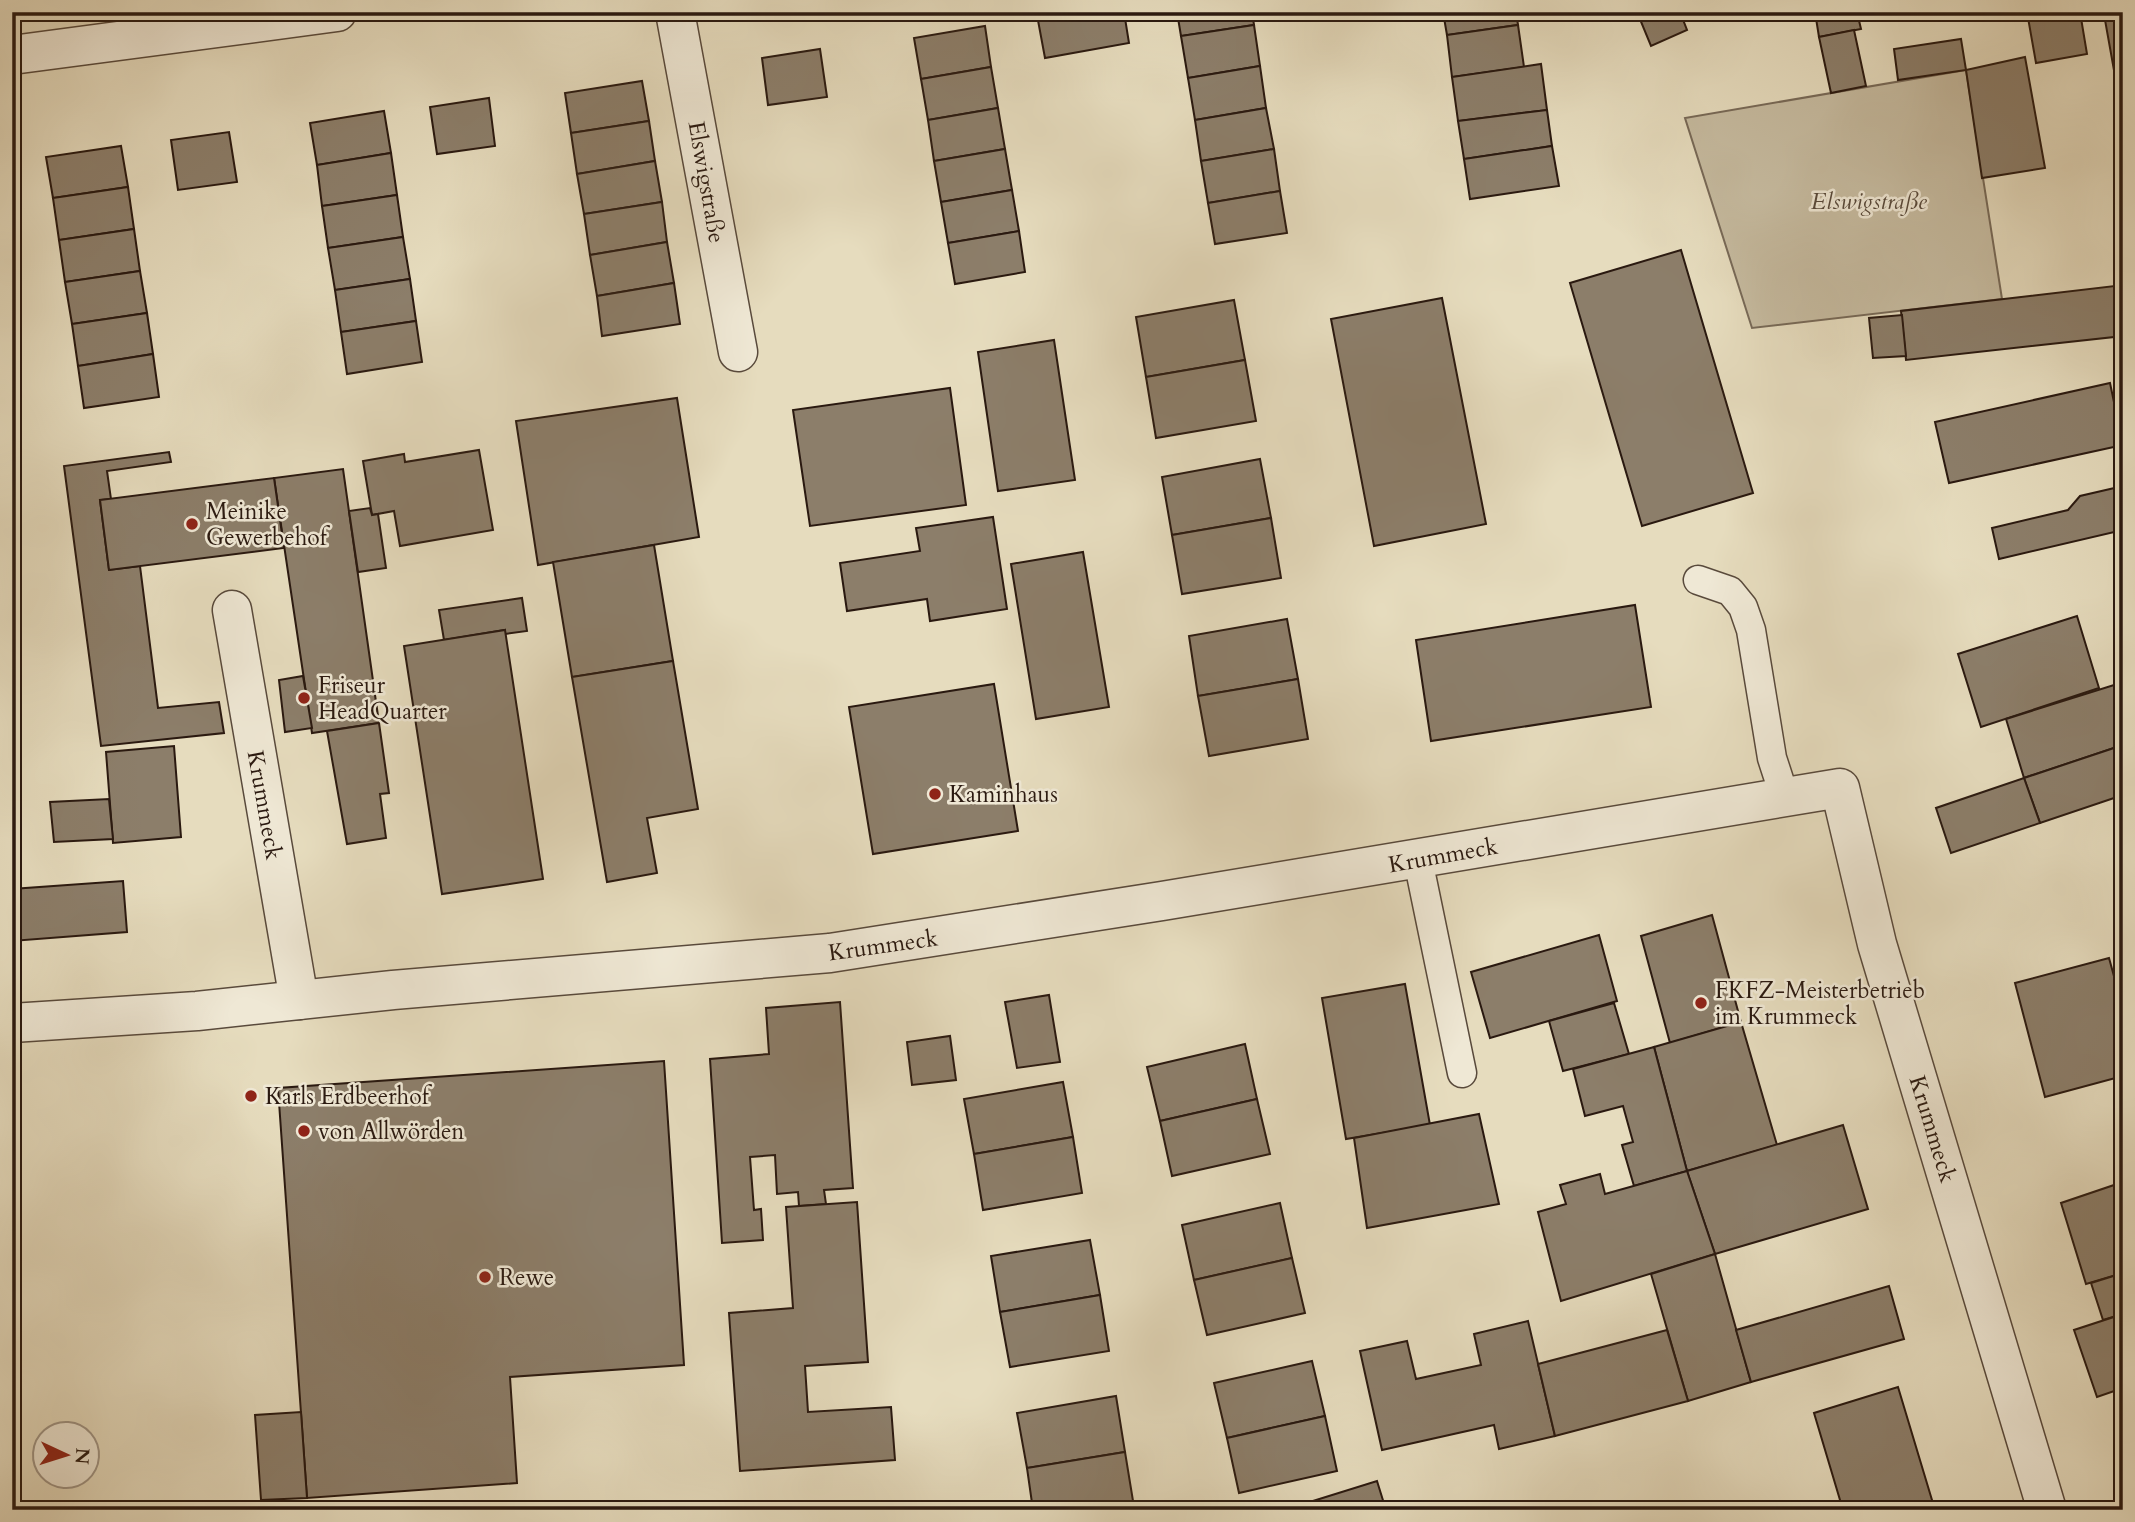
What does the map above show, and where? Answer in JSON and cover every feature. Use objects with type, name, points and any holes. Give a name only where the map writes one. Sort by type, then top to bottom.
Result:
[{"type":"street","name":"Elswigstraße","points":[[676,12],[738,352]]},
{"type":"street","points":[[12,55],[317,13]]},
{"type":"street","name":"Krummeck","points":[[232,610],[299,1000]]},
{"type":"street","name":"Krummeck","points":[[12,1023],[197,1011],[830,953],[1418,860],[1840,788],[1877,944],[2047,1510]]},
{"type":"lane","points":[[1698,580],[1730,591],[1743,607],[1751,630],[1772,758],[1785,797]]},
{"type":"lane","points":[[1418,860],[1462,1073]]},
{"type":"green space","name":"Elswigstraße","points":[[1966,70],[2002,299],[1752,328],[1685,118]]},
{"type":"building","points":[[1054,12],[1124,12],[1129,43],[1045,58],[1037,15]]},
{"type":"building","points":[[1177,12],[1252,12],[1254,25],[1181,36]]},
{"type":"building","points":[[1443,12],[1516,12],[1518,25],[1447,35]]},
{"type":"building","points":[[1637,12],[1680,12],[1687,30],[1651,46]]},
{"type":"building","points":[[1815,12],[1857,12],[1861,29],[1819,37]]},
{"type":"building","points":[[2027,12],[2080,12],[2087,54],[2036,63]]},
{"type":"building","points":[[2123,18],[2123,75],[2115,76],[2105,20]]},
{"type":"building","points":[[1254,25],[1260,66],[1188,78],[1181,36]]},
{"type":"building","points":[[1518,25],[1524,67],[1452,77],[1447,35]]},
{"type":"building","points":[[985,26],[991,67],[921,79],[914,38]]},
{"type":"building","points":[[1854,30],[1866,86],[1831,93],[1819,37]]},
{"type":"building","points":[[1961,39],[1966,70],[1898,80],[1894,49]]},
{"type":"building","points":[[820,49],[827,97],[768,105],[762,58]]},
{"type":"building","points":[[2025,57],[2045,168],[1982,178],[1966,70]]},
{"type":"building","points":[[1541,64],[1547,110],[1458,121],[1452,77]]},
{"type":"building","points":[[1260,66],[1266,108],[1195,120],[1188,78]]},
{"type":"building","points":[[991,67],[998,108],[928,120],[921,79]]},
{"type":"building","points":[[642,81],[649,121],[571,133],[565,93]]},
{"type":"building","points":[[489,98],[495,146],[437,154],[430,107]]},
{"type":"building","points":[[998,108],[1005,149],[934,161],[928,120]]},
{"type":"building","points":[[1266,108],[1274,149],[1201,161],[1195,120]]},
{"type":"building","points":[[1547,110],[1552,146],[1464,159],[1458,121]]},
{"type":"building","points":[[384,111],[391,153],[317,165],[310,123]]},
{"type":"building","points":[[649,121],[655,161],[577,174],[571,133]]},
{"type":"building","points":[[229,132],[237,182],[178,190],[171,140]]},
{"type":"building","points":[[121,146],[128,187],[53,198],[46,157]]},
{"type":"building","points":[[1552,146],[1559,186],[1470,199],[1464,159]]},
{"type":"building","points":[[1005,149],[1012,190],[941,202],[934,161]]},
{"type":"building","points":[[1274,149],[1280,191],[1208,203],[1201,161]]},
{"type":"building","points":[[391,153],[397,195],[322,206],[317,165]]},
{"type":"building","points":[[655,161],[662,202],[584,214],[577,174]]},
{"type":"building","points":[[128,187],[134,229],[59,240],[53,198]]},
{"type":"building","points":[[1012,190],[1019,231],[948,243],[941,202]]},
{"type":"building","points":[[1280,191],[1287,233],[1215,244],[1208,203]]},
{"type":"building","points":[[397,195],[403,237],[328,248],[322,206]]},
{"type":"building","points":[[662,202],[667,242],[590,255],[584,214]]},
{"type":"building","points":[[134,229],[140,271],[65,282],[59,240]]},
{"type":"building","points":[[1019,231],[1025,272],[955,284],[948,243]]},
{"type":"building","points":[[403,237],[410,279],[335,290],[328,248]]},
{"type":"building","points":[[667,242],[674,283],[597,296],[590,255]]},
{"type":"building","points":[[1681,250],[1753,493],[1642,526],[1570,283]]},
{"type":"building","points":[[140,271],[147,313],[72,324],[65,282]]},
{"type":"building","points":[[410,279],[416,321],[341,332],[335,290]]},
{"type":"building","points":[[674,283],[680,324],[602,336],[597,296]]},
{"type":"building","points":[[2123,285],[2123,336],[1906,360],[1901,311]]},
{"type":"building","points":[[1442,298],[1486,524],[1374,546],[1331,319]]},
{"type":"building","points":[[1234,300],[1245,360],[1146,377],[1136,317]]},
{"type":"building","points":[[147,313],[153,354],[78,366],[72,324]]},
{"type":"building","points":[[1902,315],[1906,356],[1873,358],[1869,318]]},
{"type":"building","points":[[416,321],[422,362],[347,374],[341,332]]},
{"type":"building","points":[[1054,340],[1075,480],[998,491],[978,352]]},
{"type":"building","points":[[153,354],[159,397],[84,408],[78,366]]},
{"type":"building","points":[[1245,360],[1256,421],[1156,438],[1146,377]]},
{"type":"building","points":[[2110,383],[2123,445],[1949,483],[1935,422]]},
{"type":"building","points":[[950,388],[966,505],[810,526],[793,410]]},
{"type":"building","points":[[677,398],[699,537],[538,565],[516,421]]},
{"type":"building","points":[[479,450],[493,530],[400,546],[394,511],[372,515],[363,461],[404,454],[405,462]]},
{"type":"building","points":[[169,452],[171,462],[107,471],[111,499],[100,500],[109,570],[140,566],[158,708],[219,702],[224,733],[101,746],[64,466]]},
{"type":"building","points":[[1260,459],[1271,518],[1172,535],[1162,477]]},
{"type":"building","points":[[343,469],[379,723],[312,733],[274,478]]},
{"type":"building","name":"Meinike Gewerbehof","points":[[274,478],[284,548],[109,570],[100,500]]},
{"type":"building","points":[[2123,486],[2123,530],[1999,559],[1992,528],[2068,510],[2080,496]]},
{"type":"building","points":[[370,508],[372,515],[378,514],[386,568],[358,572],[349,511]]},
{"type":"building","points":[[993,517],[1007,609],[930,621],[927,599],[847,611],[840,563],[920,551],[916,528]]},
{"type":"building","points":[[1271,518],[1281,578],[1182,594],[1172,535]]},
{"type":"building","points":[[654,545],[673,661],[572,677],[553,562]]},
{"type":"building","points":[[1083,552],[1109,707],[1036,719],[1011,564]]},
{"type":"building","points":[[522,598],[527,631],[505,634],[505,630],[444,640],[439,610]]},
{"type":"building","points":[[1635,605],[1651,707],[1431,741],[1416,640]]},
{"type":"building","points":[[2077,616],[2099,688],[1981,727],[1958,654]]},
{"type":"building","points":[[1287,619],[1298,679],[1198,696],[1189,636]]},
{"type":"building","points":[[505,630],[543,879],[442,894],[404,646]]},
{"type":"building","points":[[673,661],[698,809],[647,818],[657,873],[607,882],[572,677]]},
{"type":"building","points":[[303,676],[312,728],[285,732],[279,680]]},
{"type":"building","points":[[1298,679],[1308,739],[1209,756],[1198,696]]},
{"type":"building","points":[[994,684],[1018,831],[873,854],[849,707]]},
{"type":"building","points":[[2114,685],[2120,703],[2123,702],[2123,745],[2024,778],[2006,719]]},
{"type":"building","points":[[379,723],[389,793],[380,794],[386,838],[347,844],[327,731]]},
{"type":"building","points":[[2123,745],[2123,795],[2040,823],[2024,778]]},
{"type":"building","points":[[174,746],[181,837],[113,843],[106,752]]},
{"type":"building","points":[[2024,778],[2040,823],[1951,853],[1936,808]]},
{"type":"building","points":[[109,799],[113,839],[54,842],[50,802]]},
{"type":"building","points":[[123,881],[127,932],[12,941],[12,889]]},
{"type":"building","points":[[1712,915],[1741,1022],[1670,1043],[1641,936]]},
{"type":"building","points":[[1599,935],[1617,1001],[1490,1038],[1471,972]]},
{"type":"building","points":[[2109,958],[2123,1009],[2123,1076],[2045,1097],[2015,983]]},
{"type":"building","points":[[1405,984],[1430,1125],[1346,1139],[1322,998]]},
{"type":"building","points":[[1049,995],[1060,1062],[1017,1068],[1005,1002]]},
{"type":"building","points":[[840,1002],[853,1188],[824,1190],[826,1204],[799,1206],[798,1192],[777,1194],[775,1155],[750,1157],[754,1210],[761,1209],[763,1240],[722,1243],[710,1059],[769,1054],[766,1008]]},
{"type":"building","points":[[1614,1003],[1629,1054],[1563,1071],[1549,1021]]},
{"type":"building","points":[[1741,1022],[1777,1145],[1687,1171],[1654,1047]]},
{"type":"building","points":[[950,1036],[956,1080],[912,1085],[907,1042]]},
{"type":"building","points":[[1245,1044],[1257,1099],[1160,1121],[1147,1067]]},
{"type":"building","points":[[1654,1047],[1687,1171],[1634,1186],[1622,1145],[1633,1142],[1623,1106],[1585,1116],[1573,1069]]},
{"type":"building","name":"Rewe","points":[[664,1061],[684,1365],[510,1377],[517,1483],[307,1498],[278,1088]]},
{"type":"building","points":[[1063,1082],[1073,1137],[974,1154],[964,1099]]},
{"type":"building","points":[[1257,1099],[1270,1154],[1172,1176],[1160,1121]]},
{"type":"building","points":[[1479,1114],[1499,1204],[1367,1228],[1354,1138]]},
{"type":"building","points":[[1843,1125],[1868,1209],[1715,1254],[1687,1171]]},
{"type":"building","points":[[1073,1137],[1082,1193],[983,1210],[974,1154]]},
{"type":"building","points":[[1687,1171],[1715,1254],[1561,1301],[1538,1212],[1566,1204],[1560,1185],[1600,1174],[1605,1194]]},
{"type":"building","points":[[2123,1182],[2123,1273],[2086,1284],[2061,1203]]},
{"type":"building","points":[[857,1202],[868,1362],[805,1366],[808,1412],[891,1407],[895,1460],[740,1471],[729,1313],[793,1308],[786,1207]]},
{"type":"building","points":[[1280,1203],[1292,1258],[1194,1280],[1182,1225]]},
{"type":"building","points":[[1090,1240],[1100,1295],[1000,1312],[991,1256]]},
{"type":"building","points":[[1715,1254],[1751,1382],[1688,1401],[1651,1274]]},
{"type":"building","points":[[1292,1258],[1305,1313],[1207,1335],[1194,1280]]},
{"type":"building","points":[[2123,1273],[2123,1314],[2103,1320],[2091,1283]]},
{"type":"building","points":[[1889,1286],[1904,1339],[1751,1382],[1736,1330]]},
{"type":"building","points":[[1100,1295],[1109,1351],[1010,1367],[1000,1312]]},
{"type":"building","points":[[2123,1314],[2123,1388],[2097,1397],[2074,1330]]},
{"type":"building","points":[[1528,1321],[1555,1436],[1499,1449],[1494,1425],[1382,1450],[1360,1351],[1407,1341],[1416,1379],[1481,1365],[1474,1334]]},
{"type":"building","points":[[1667,1330],[1688,1401],[1555,1436],[1538,1364]]},
{"type":"building","points":[[1312,1361],[1325,1416],[1227,1438],[1214,1383]]},
{"type":"building","points":[[1898,1387],[1935,1510],[1843,1510],[1814,1413]]},
{"type":"building","points":[[1116,1396],[1125,1452],[1027,1468],[1017,1413]]},
{"type":"building","points":[[301,1412],[307,1498],[261,1500],[255,1415]]},
{"type":"building","points":[[1325,1416],[1337,1471],[1239,1493],[1227,1438]]},
{"type":"building","points":[[1125,1452],[1134,1507],[1119,1510],[1033,1510],[1027,1468]]},
{"type":"building","points":[[1377,1481],[1386,1510],[1284,1510]]},
{"type":"place","name":"Meinike Gewerbehof","points":[[192,524]]},
{"type":"place","name":"Friseur HeadQuarter","points":[[304,698]]},
{"type":"place","name":"Kaminhaus","points":[[935,794]]},
{"type":"place","name":"FKFZ-Meisterbetrieb im Krummeck","points":[[1701,1003]]},
{"type":"place","name":"Karls Erdbeerhof","points":[[251,1096]]},
{"type":"place","name":"von Allwörden","points":[[304,1131]]},
{"type":"place","name":"Rewe","points":[[485,1277]]}]
